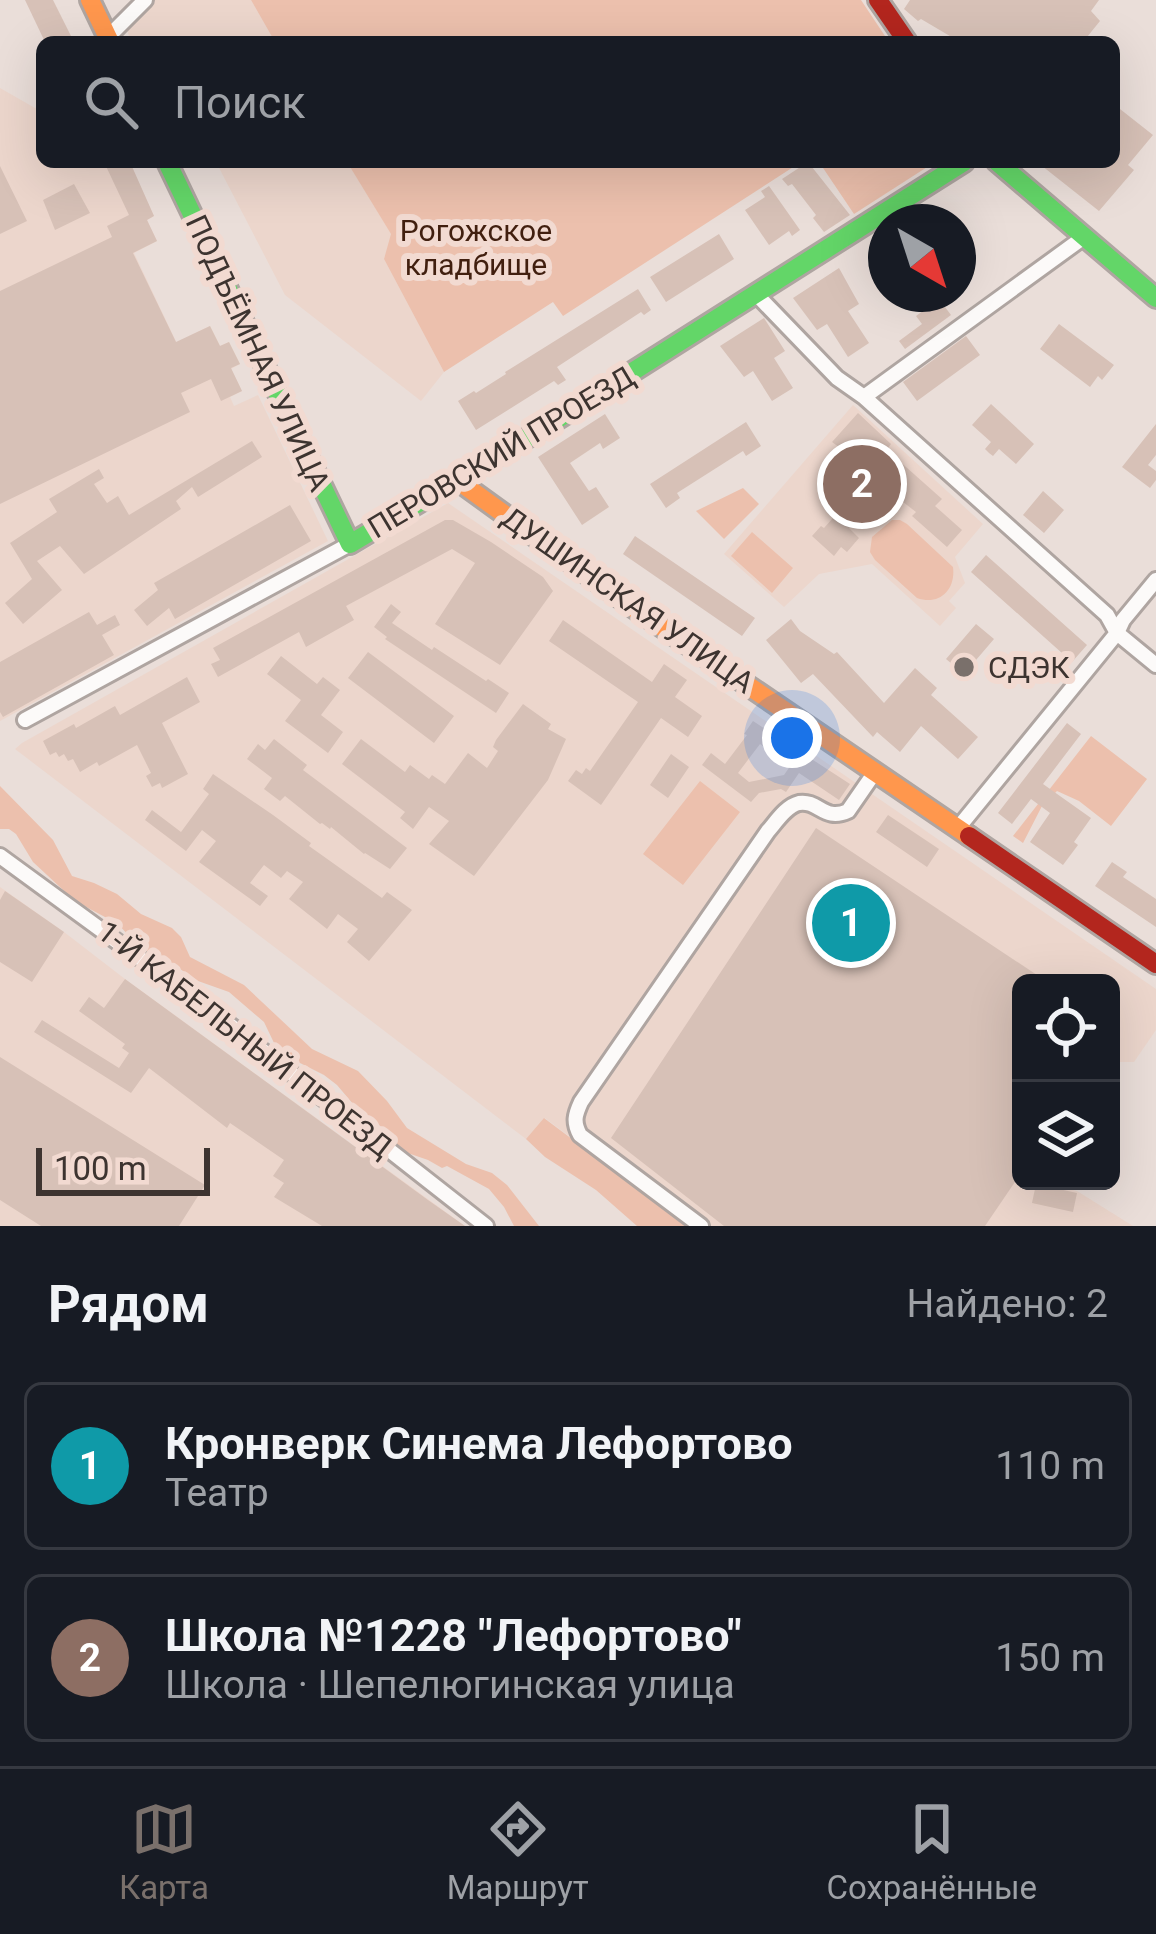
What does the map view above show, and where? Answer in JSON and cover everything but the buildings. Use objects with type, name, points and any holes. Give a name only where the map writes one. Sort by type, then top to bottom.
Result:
[{"type":"street","points":[[90,0],[107,36]]},
{"type":"street","points":[[113,36],[145,0]]},
{"type":"street","points":[[878,0],[903,36]]},
{"type":"street","name":"ПОДЪЁМНАЯ УЛИЦА","points":[[170,168],[350,544]]},
{"type":"street","name":"ПЕРОВСКИЙ ПРОЕЗД","points":[[25,720],[350,544],[955,168]]},
{"type":"street","points":[[1004,168],[1156,298]]},
{"type":"street","points":[[863,397],[1084,237]]},
{"type":"street","points":[[756,294],[837,378],[1107,615],[1117,633],[1156,665]]},
{"type":"street","name":"ДУШИНСКАЯ УЛИЦА","points":[[457,480],[617,596],[1156,964]]},
{"type":"street","points":[[958,828],[1156,580]]},
{"type":"street","points":[[701,1226],[580,1135],[575,1115],[768,831],[797,803],[842,815],[875,772]]},
{"type":"street","name":"1-Й КАБЕЛЬНЫЙ ПРОЕЗД","points":[[0,856],[212,1011],[486,1226]]},
{"type":"shaded area","points":[[153,0],[251,0],[272,36],[129,36],[127,30]]},
{"type":"shaded area","points":[[0,88],[36,107],[36,168],[131,168],[154,216],[147,220],[157,241],[134,253],[182,354],[189,336],[210,326],[220,346],[229,342],[240,364],[231,369],[242,391],[230,397],[234,406],[258,395],[328,541],[0,721]]},
{"type":"shaded area","points":[[219,168],[351,168],[392,235],[384,259],[444,372],[421,401],[285,295]]},
{"type":"shaded area","points":[[853,405],[983,524],[955,557],[965,583],[949,601],[956,608],[940,626],[872,564],[819,574],[784,607],[724,554]]},
{"type":"shaded area","points":[[448,503],[1156,989],[1156,1030],[1134,1062],[1120,1062],[1120,974],[1012,974],[1012,1190],[1077,1191],[1133,1226],[688,1226],[545,1118],[526,1139],[15,749]]},
{"type":"shaded area","points":[[0,887],[64,932],[465,1226],[0,1226]]},
{"type":"green space","points":[[251,0],[861,0],[885,36],[272,36]]},
{"type":"green space","name":"Рогожское кладбище","points":[[351,168],[792,168],[563,316],[553,302],[444,372],[384,259],[391,234]]},
{"type":"green space","points":[[823,168],[926,168],[868,204],[854,214]]},
{"type":"green space","points":[[743,488],[759,504],[724,539],[696,511]]},
{"type":"green space","points":[[892,520],[907,524],[953,567],[952,583],[939,598],[917,598],[870,552],[872,537]]},
{"type":"green space","points":[[752,532],[793,568],[772,593],[731,556]]},
{"type":"green space","points":[[1091,736],[1147,779],[1111,826],[1057,791],[1042,806],[1023,843],[1013,836]]},
{"type":"green space","points":[[700,781],[740,812],[683,885],[643,854]]},
{"type":"green space","points":[[0,786],[53,840],[72,876],[117,894],[141,914],[172,928],[190,957],[244,985],[312,1049],[358,1071],[407,1128],[507,1185],[539,1226],[514,1226],[489,1189],[447,1166],[399,1150],[385,1130],[337,1085],[275,1045],[264,1022],[229,992],[198,981],[140,948],[118,924],[75,901],[33,862],[16,834],[0,829]]},
{"type":"green space","points":[[544,1118],[688,1226],[637,1226],[596,1190],[545,1157],[526,1139]]},
{"type":"traffic: fast","points":[[170,168],[350,544],[542,429],[955,168]]},
{"type":"traffic: fast","points":[[1004,168],[1156,298]]},
{"type":"traffic: slow","points":[[90,0],[107,36]]},
{"type":"traffic: slow","points":[[457,480],[634,608],[969,836]]},
{"type":"traffic: jam","points":[[878,0],[903,36]]},
{"type":"traffic: jam","points":[[969,836],[1156,964]]},
{"type":"place","name":"Школа №1228 \"Лефортово\"","points":[[862,484]]},
{"type":"place","name":"СДЭК","points":[[964,667]]},
{"type":"place","name":"Кронверк Синема Лефортово","points":[[851,923]]}]
